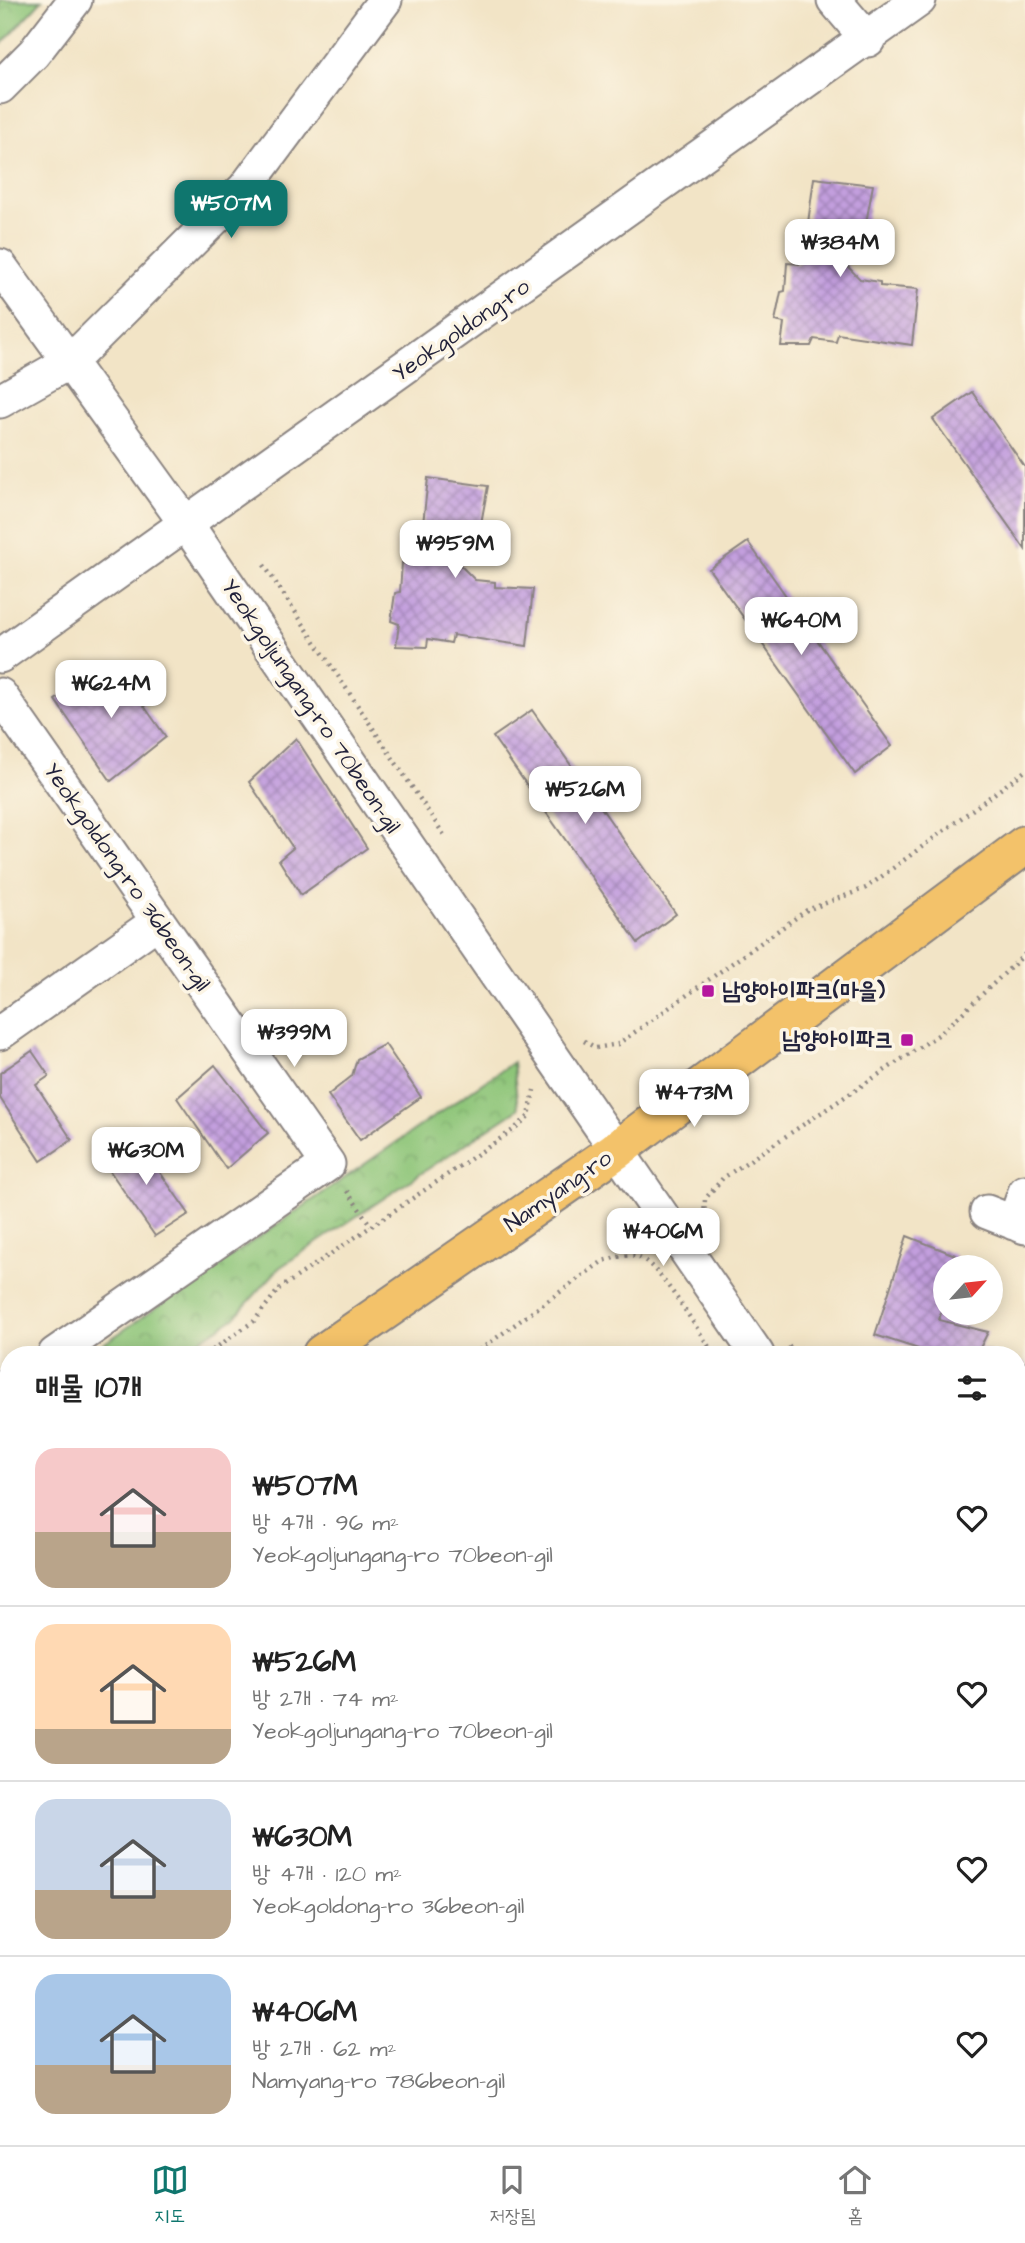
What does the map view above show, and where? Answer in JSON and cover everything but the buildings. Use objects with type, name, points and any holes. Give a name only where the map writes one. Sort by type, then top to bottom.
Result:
[{"type":"main road","name":"Namyang-ro","points":[[333,1346],[615,1151],[1025,845]]},
{"type":"street","points":[[0,87],[34,53],[75,0]]},
{"type":"street","points":[[0,401],[71,361],[245,188],[385,0]]},
{"type":"street","points":[[834,0],[868,40]]},
{"type":"street","name":"Yeokgoldong-ro","points":[[0,656],[868,40],[919,0]]},
{"type":"street","name":"Yeokgoljungang-ro 70beon-gil","points":[[0,266],[187,525],[751,1346]]},
{"type":"street","name":"Yeokgoldong-ro 36beon-gil","points":[[0,695],[328,1164]]},
{"type":"street","points":[[0,1033],[157,922]]},
{"type":"street","points":[[66,1346],[328,1164]]},
{"type":"street","points":[[1009,1221],[1025,1192]]},
{"type":"path","points":[[264,565],[449,842]]},
{"type":"path","points":[[579,1039],[596,1048],[618,1044],[807,910],[866,888],[1025,771]]},
{"type":"path","points":[[709,1227],[704,1215],[705,1199],[723,1178],[941,1033],[1025,954]]},
{"type":"path","points":[[218,1346],[254,1321],[279,1289],[513,1130],[529,1116],[534,1090]]},
{"type":"path","points":[[328,1164],[371,1226]]},
{"type":"path","points":[[485,1346],[603,1261],[620,1256],[640,1257],[656,1272],[708,1346]]},
{"type":"green space","points":[[0,0],[42,0],[0,46]]},
{"type":"green space","points":[[513,1062],[518,1109],[279,1268],[234,1318],[191,1346],[101,1346]]},
{"type":"place","name":"남양아이파크(마을)","points":[[708,991]]},
{"type":"place","name":"남양아이파크","points":[[907,1040]]}]
